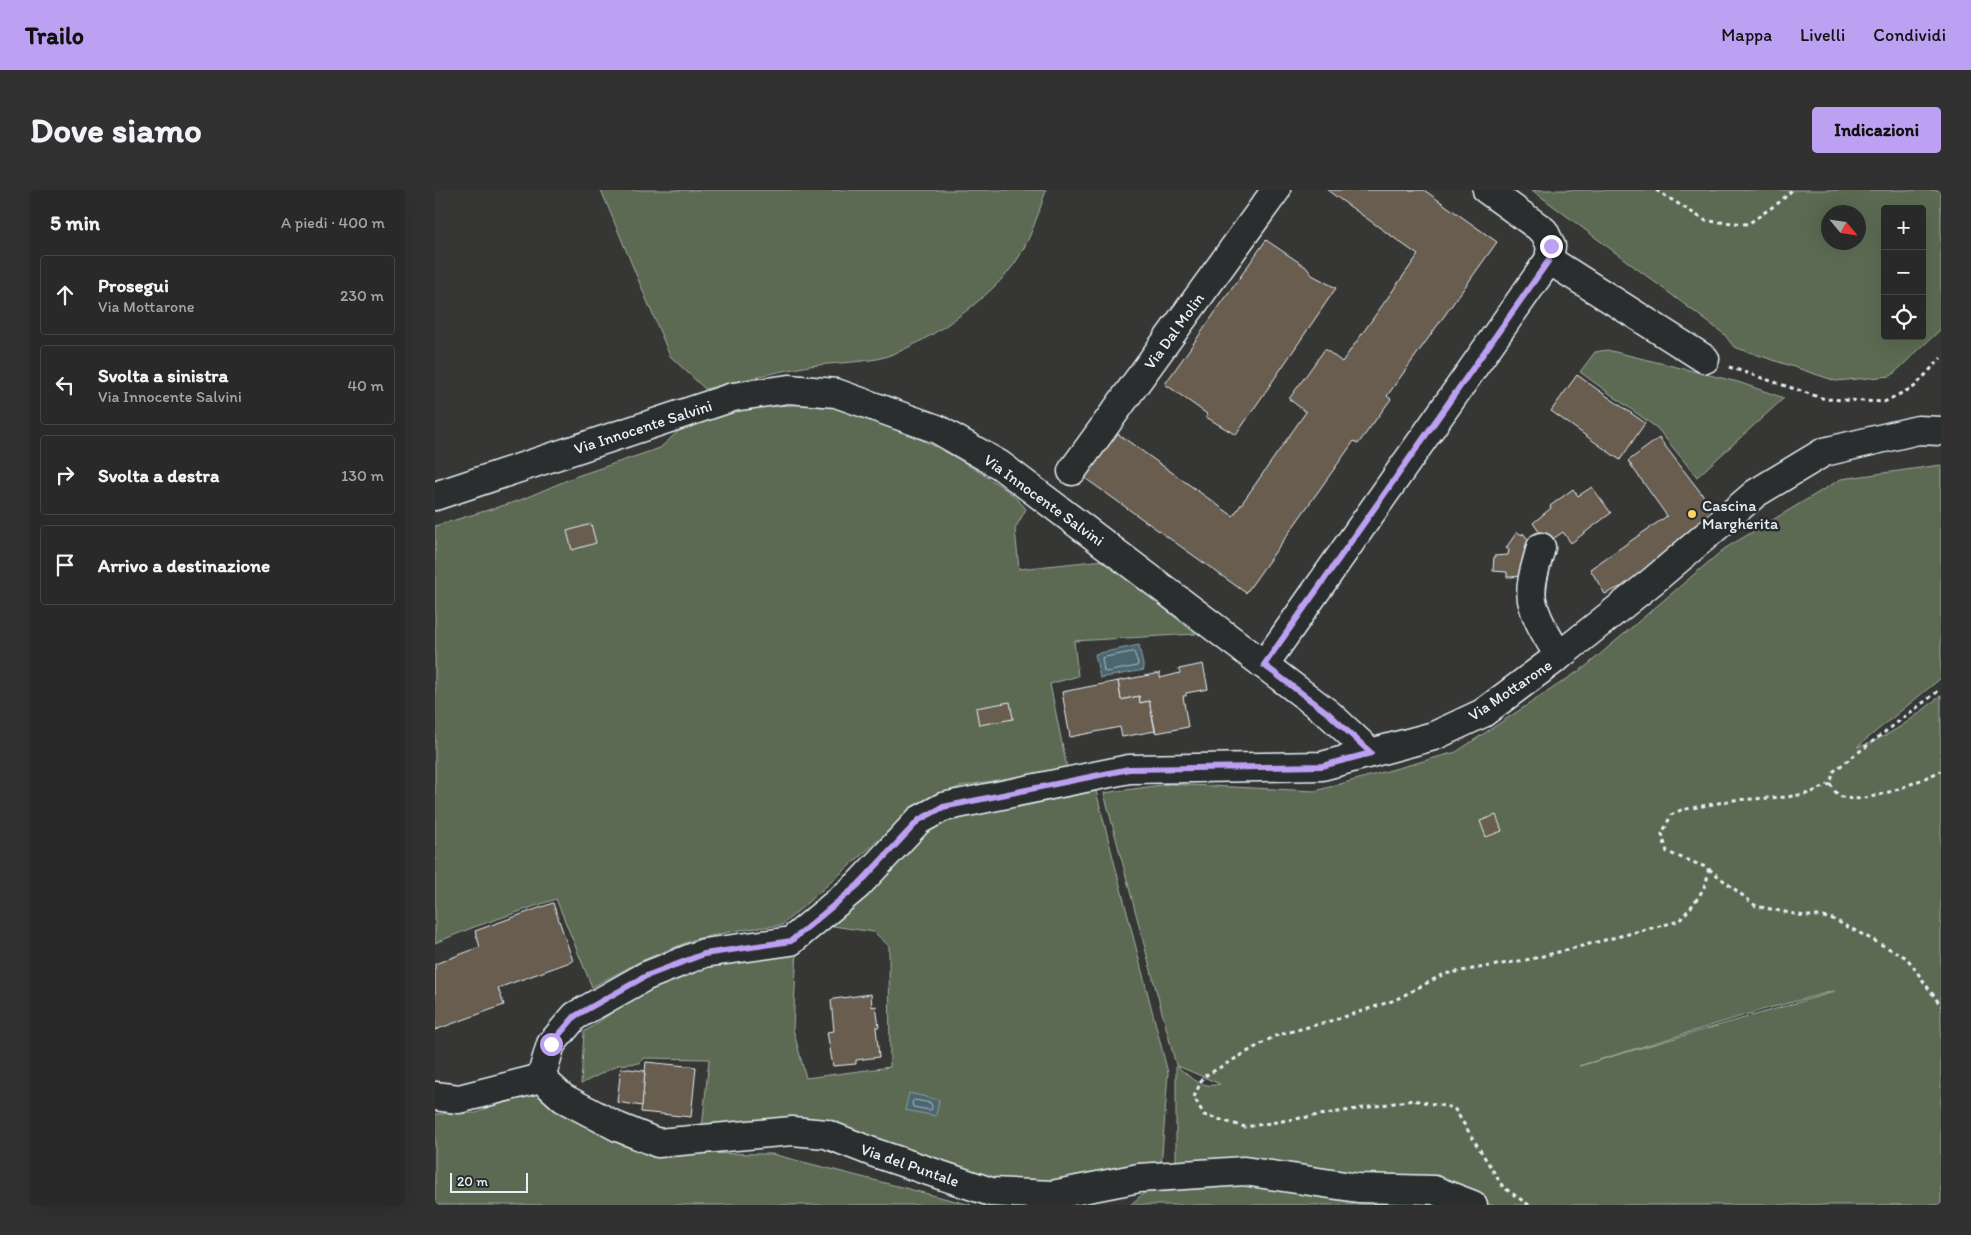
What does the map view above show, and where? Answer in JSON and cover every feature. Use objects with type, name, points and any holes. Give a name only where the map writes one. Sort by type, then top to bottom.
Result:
[{"type":"street","name":"Via Dal Molin","points":[[1072,471],[1276,190]]},
{"type":"street","points":[[1264,665],[1549,260],[1551,246],[1544,231],[1487,190]]},
{"type":"street","points":[[1549,260],[1705,359]]},
{"type":"street","name":"Via Innocente Salvini","points":[[435,496],[733,397],[789,388],[837,393],[937,429],[1000,465],[1329,714],[1371,753]]},
{"type":"street","name":"Via Mottarone","points":[[541,1078],[551,1044],[575,1016],[646,976],[704,954],[791,941],[858,885],[919,820],[943,807],[1129,769],[1322,766],[1434,736],[1483,713],[1559,656],[1654,580],[1756,493],[1823,452],[1918,430],[1941,431]]},
{"type":"street","points":[[1541,547],[1534,573],[1532,599],[1543,628],[1559,656]]},
{"type":"street","points":[[435,1096],[459,1099],[541,1078]]},
{"type":"street","name":"Via del Puntale","points":[[541,1078],[563,1098],[618,1127],[658,1143],[791,1131],[827,1134],[875,1154],[991,1192],[1052,1195],[1139,1178],[1243,1171],[1358,1188],[1435,1190],[1473,1205]]},
{"type":"path","points":[[1656,190],[1706,222],[1748,224],[1781,201],[1792,190]]},
{"type":"path","points":[[1705,359],[1825,399],[1884,402],[1914,387],[1941,358]]},
{"type":"path","points":[[1941,688],[1834,771],[1830,784],[1810,793],[1795,796],[1734,800],[1681,810],[1671,815],[1662,834],[1667,852],[1708,868],[1756,906],[1804,916],[1833,919],[1907,958],[1941,1006]]},
{"type":"path","points":[[1830,784],[1838,796],[1855,800],[1895,791],[1941,771]]},
{"type":"path","points":[[1529,1205],[1503,1186],[1454,1108],[1413,1100],[1245,1127],[1204,1115],[1194,1097],[1203,1077],[1275,1036],[1341,1018],[1395,1000],[1445,974],[1531,959],[1679,921],[1692,905],[1709,878],[1708,868]]},
{"type":"green space","points":[[601,190],[1046,190],[1038,216],[1027,241],[1019,257],[1008,272],[975,304],[935,333],[895,353],[877,359],[809,366],[705,389],[670,356]]},
{"type":"green space","points":[[1532,190],[1941,190],[1941,329],[1891,376],[1836,381],[1734,347],[1724,334]]},
{"type":"green space","points":[[1607,350],[1738,382],[1784,398],[1697,477],[1657,428],[1580,372],[1595,352]]},
{"type":"green space","points":[[826,403],[888,425],[928,443],[997,483],[1012,495],[1026,509],[1015,529],[1019,569],[1104,560],[1196,634],[1074,641],[1078,676],[1050,684],[1067,768],[962,786],[924,800],[782,925],[740,930],[695,939],[641,961],[592,987],[556,899],[474,927],[435,943],[435,526],[518,501],[577,476],[660,448],[684,426],[741,408]]},
{"type":"green space","points":[[1941,465],[1941,678],[1857,747],[1890,733],[1941,695],[1941,1205],[1130,1205],[1176,1166],[1176,1065],[1104,793],[1169,784],[1315,791],[1456,752],[1585,667],[1724,549],[1841,479]],"holes":[[[1834,992],[1579,1066],[1762,1010]],[[1178,1066],[1220,1084],[1208,1085],[1197,1082]]]},
{"type":"green space","points":[[1096,791],[1168,1073],[1161,1168],[1035,1186],[984,1181],[827,1126],[702,1129],[709,1059],[643,1058],[640,1063],[618,1065],[581,1084],[584,1032],[646,989],[705,959],[797,948],[793,1029],[806,1078],[890,1067],[889,946],[874,932],[826,925],[929,827],[982,812]]},
{"type":"green space","points":[[529,1089],[558,1107],[655,1153],[772,1154],[971,1205],[435,1205],[435,1114],[476,1113]]},
{"type":"water","points":[[1139,645],[1144,670],[1100,678],[1095,654]]},
{"type":"water","points":[[909,1093],[939,1100],[936,1116],[905,1110]]},
{"type":"building","points":[[1327,190],[1424,190],[1497,242],[1387,396],[1391,399],[1358,444],[1354,441],[1246,593],[1082,476],[1114,431],[1233,516],[1306,412],[1289,399],[1325,349],[1342,362],[1418,255]]},
{"type":"building","points":[[1266,240],[1306,267],[1312,275],[1336,288],[1236,435],[1206,417],[1207,414],[1165,384]]},
{"type":"building","points":[[1577,375],[1645,423],[1620,460],[1551,411]]},
{"type":"building","name":"Cascina Margherita","points":[[1659,438],[1721,519],[1627,584],[1605,594],[1590,569],[1667,516],[1628,461]]},
{"type":"building","points":[[1592,487],[1611,513],[1571,543],[1563,532],[1547,543],[1533,523],[1551,508],[1550,506],[1573,489],[1578,496]]},
{"type":"building","points":[[591,524],[596,543],[572,550],[567,531]]},
{"type":"building","points":[[1517,532],[1522,535],[1523,533],[1537,552],[1530,576],[1507,577],[1507,572],[1493,571],[1494,556],[1508,555],[1509,550],[1506,548]]},
{"type":"building","points":[[1203,664],[1208,689],[1186,693],[1186,696],[1183,696],[1188,727],[1156,733],[1149,701],[1140,703],[1139,696],[1121,700],[1118,681],[1160,673],[1160,678],[1180,673],[1179,669]]},
{"type":"building","points":[[1118,681],[1121,700],[1139,696],[1140,703],[1149,701],[1155,731],[1122,737],[1120,727],[1070,737],[1062,692]]},
{"type":"building","points":[[1010,702],[1013,719],[979,725],[976,708]]},
{"type":"building","points":[[1496,815],[1502,831],[1486,837],[1480,821]]},
{"type":"building","points":[[553,903],[573,961],[498,988],[504,1005],[435,1030],[435,964],[480,947],[475,931]]},
{"type":"building","points":[[871,994],[872,1007],[876,1006],[879,1027],[876,1027],[879,1057],[856,1060],[856,1064],[833,1066],[827,1032],[834,1031],[831,1001]]},
{"type":"building","points":[[646,1062],[696,1067],[691,1117],[641,1112]]},
{"type":"building","points":[[621,1068],[645,1071],[642,1106],[617,1102]]},
{"type":"place","name":"Cascina Margherita","points":[[1692,514]]},
{"type":"route","points":[[551,1044],[575,1016],[646,976],[704,954],[791,941],[858,885],[919,820],[943,807],[1129,769],[1322,766],[1371,753],[1329,714],[1264,665],[1549,260],[1551,246]]}]
